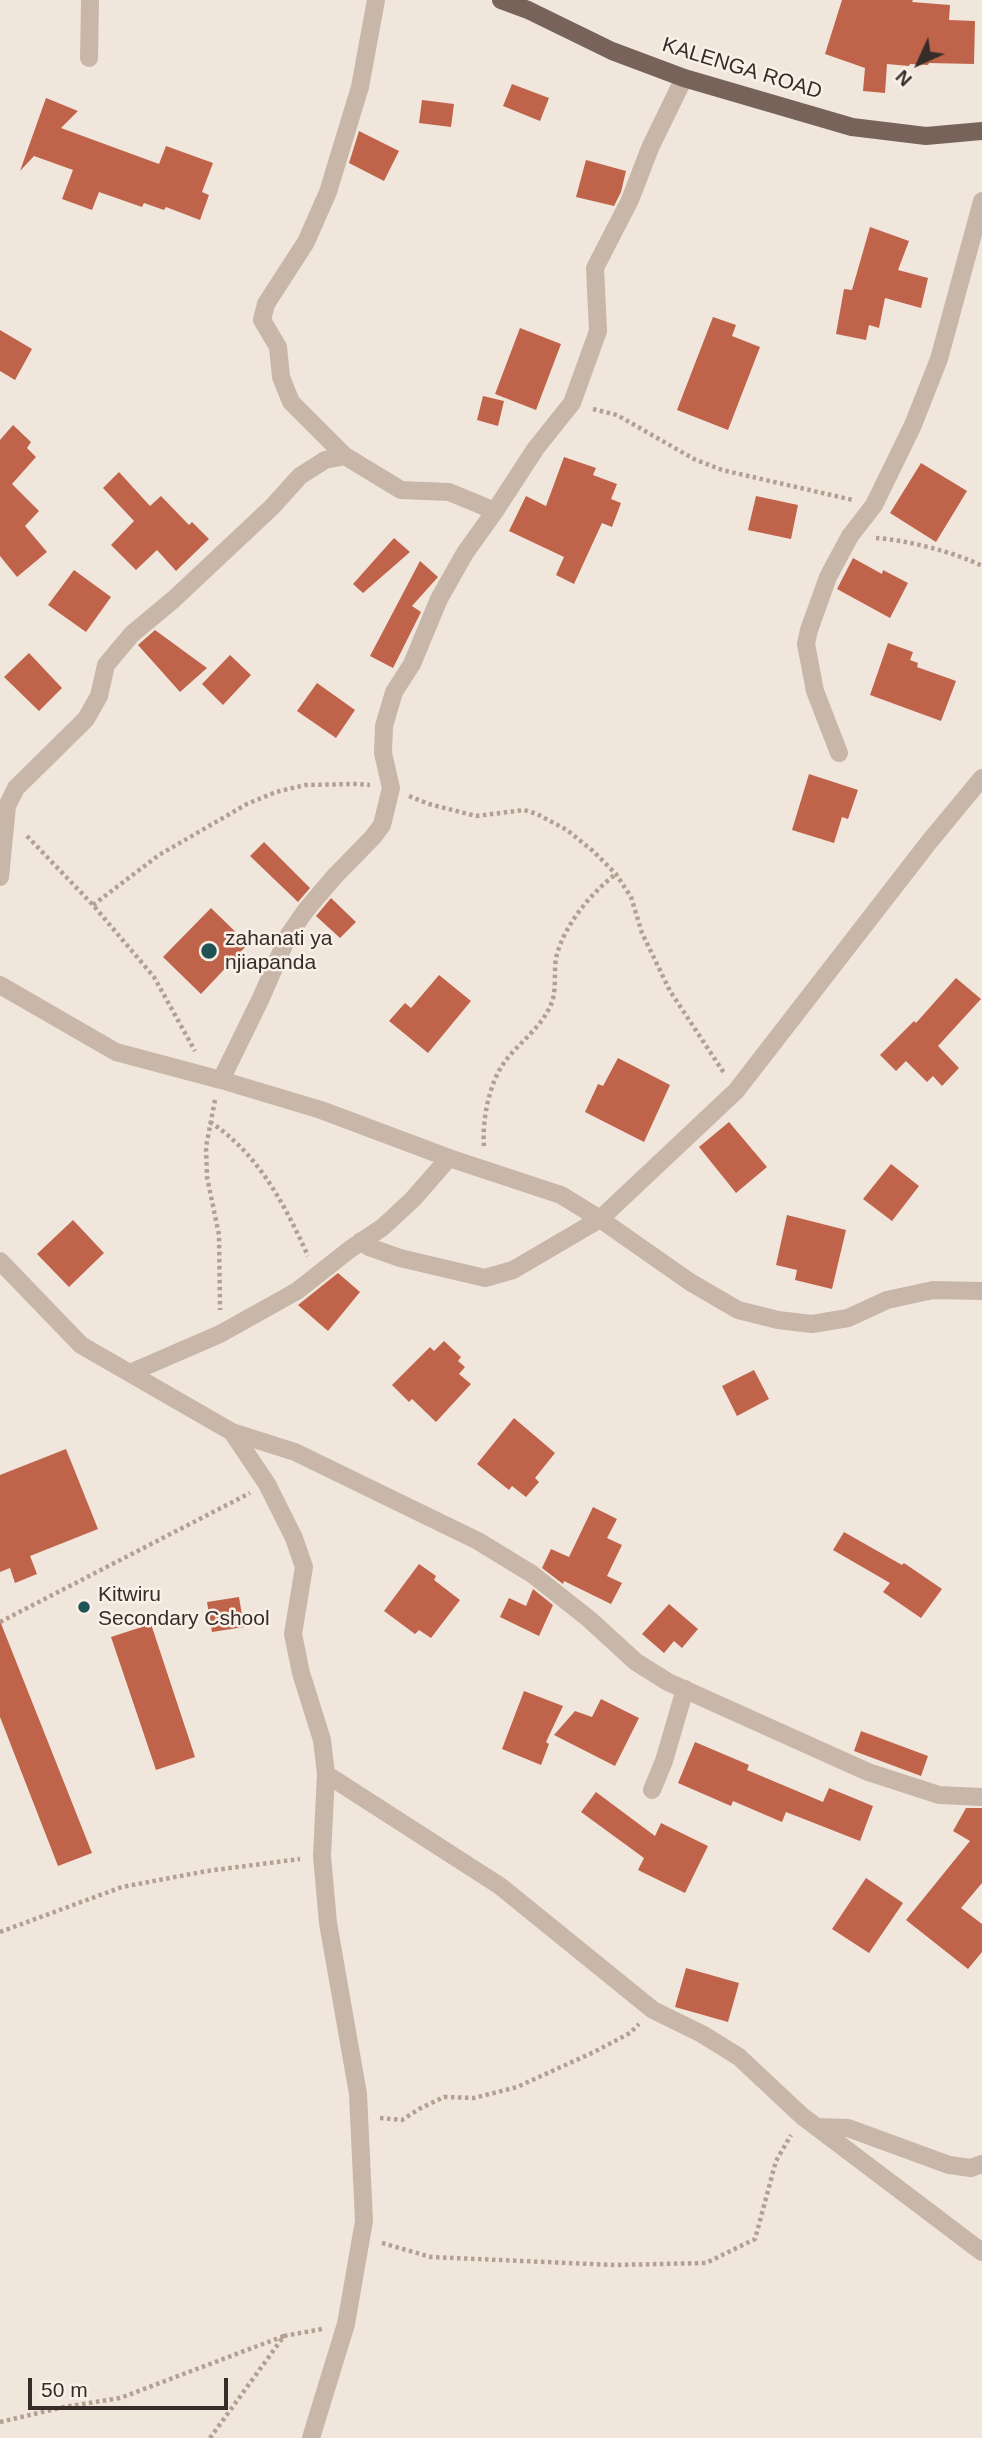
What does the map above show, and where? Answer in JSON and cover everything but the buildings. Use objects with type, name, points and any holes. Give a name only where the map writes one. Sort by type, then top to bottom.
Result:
[{"type":"main road","name":"KALENGA ROAD","points":[[500,0],[528,10],[612,51],[684,78],[852,127],[926,136],[982,131]]},
{"type":"street","points":[[89,58],[90,0]]},
{"type":"street","points":[[376,0],[360,87],[328,192],[306,242],[266,304],[262,320],[278,346],[281,377],[291,402],[345,456],[401,490],[449,492],[495,512]]},
{"type":"street","points":[[215,1078],[261,998],[288,936],[334,877],[382,825],[391,789],[383,753],[384,726],[394,692],[412,664],[439,599],[465,553],[536,448],[572,403],[598,331],[595,268],[630,200],[650,148],[684,78]]},
{"type":"street","points":[[839,753],[815,691],[806,644],[828,577],[850,536],[874,505],[913,425],[939,359],[982,201]]},
{"type":"street","points":[[0,877],[3,799],[86,719],[94,708],[106,665],[132,634],[174,599],[308,469],[325,460],[345,456]]},
{"type":"street","points":[[361,1241],[369,1247],[400,1258],[485,1278],[513,1270],[600,1219],[736,1091],[929,842],[982,778]]},
{"type":"street","points":[[0,985],[116,1052],[215,1078],[321,1111],[561,1195],[600,1219],[662,1264],[738,1310],[778,1320],[812,1324],[848,1318],[887,1300],[933,1290],[982,1291]]},
{"type":"street","points":[[130,1373],[220,1334],[298,1291],[395,1217],[449,1158]]},
{"type":"street","points":[[0,1261],[81,1345],[232,1432],[295,1452],[478,1541],[532,1574],[589,1619],[636,1662],[685,1689],[868,1772],[939,1795],[982,1797]]},
{"type":"street","points":[[232,1432],[267,1485],[294,1538],[304,1567],[293,1634],[301,1673],[322,1740],[326,1774],[322,1856],[328,1923],[358,2094],[364,2221],[346,2324],[311,2438]]},
{"type":"street","points":[[652,1790],[664,1761],[685,1689]]},
{"type":"street","points":[[326,1774],[500,1885],[653,2010],[702,2034],[739,2057],[802,2116],[982,2252]]},
{"type":"street","points":[[817,2127],[848,2129],[949,2165],[978,2171]]},
{"type":"path","points":[[572,403],[617,415],[694,459],[722,470],[874,505]]},
{"type":"path","points":[[850,536],[902,541],[961,556],[982,566]]},
{"type":"path","points":[[93,905],[159,855],[247,804],[276,792],[305,785],[355,783],[391,789],[429,804],[476,816],[524,810],[566,830],[616,874],[631,897],[642,933],[670,991],[736,1091]]},
{"type":"path","points":[[3,799],[27,837],[93,905],[154,977],[215,1078],[206,1147],[207,1177],[219,1234],[220,1334]]},
{"type":"path","points":[[489,1171],[483,1143],[493,1082],[506,1060],[537,1027],[552,1000],[558,953],[567,933],[597,888],[616,874]]},
{"type":"path","points":[[210,1122],[239,1144],[260,1169],[291,1218],[317,1276]]},
{"type":"path","points":[[0,1622],[267,1485]]},
{"type":"path","points":[[0,1931],[122,1887],[207,1871],[322,1856]]},
{"type":"path","points":[[358,2094],[380,2118],[402,2120],[444,2097],[474,2098],[517,2087],[630,2033],[653,2010]]},
{"type":"path","points":[[361,2236],[431,2257],[602,2264],[706,2263],[755,2239],[776,2161],[802,2116]]},
{"type":"path","points":[[0,2422],[64,2407],[120,2398],[285,2336],[346,2324]]},
{"type":"path","points":[[210,2438],[285,2336]]},
{"type":"place","name":"zahanati ya njiapanda","points":[[209,951]]},
{"type":"place","name":"Kitwiru Secondary Cshool","points":[[84,1607]]}]
